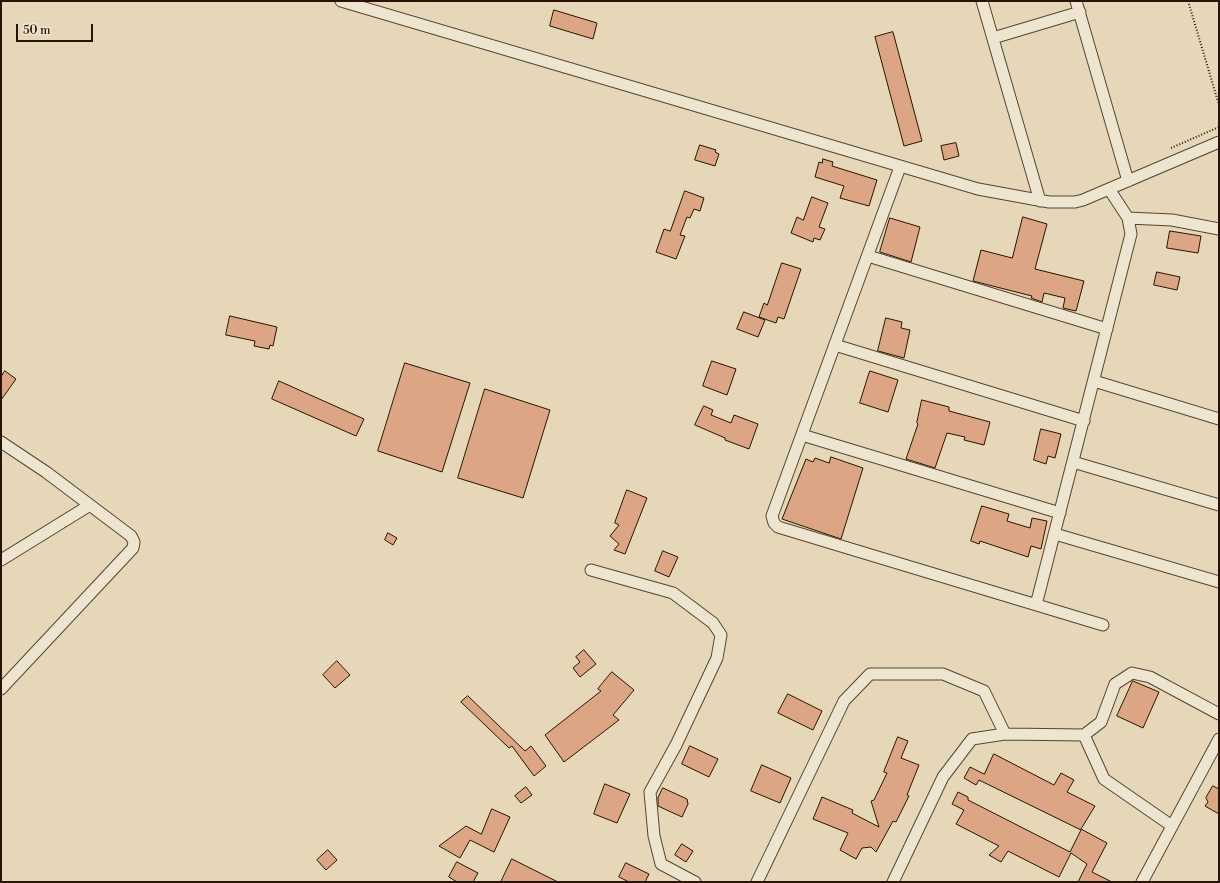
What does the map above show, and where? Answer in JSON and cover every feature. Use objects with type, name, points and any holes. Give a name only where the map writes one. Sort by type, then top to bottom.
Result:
[{"type":"street","points":[[342,1],[900,167],[978,189],[1040,201],[1058,203],[1075,202],[1219,142]]},
{"type":"street","points":[[982,1],[1040,201]]},
{"type":"street","points":[[1076,1],[1128,181]]},
{"type":"street","points":[[993,38],[1080,12]]},
{"type":"street","points":[[900,167],[772,516],[775,525],[1103,625]]},
{"type":"street","points":[[1036,605],[1131,234],[1128,218],[1109,189]]},
{"type":"street","points":[[1128,218],[1164,220],[1219,229]]},
{"type":"street","points":[[868,256],[1107,329]]},
{"type":"street","points":[[835,345],[1084,420]]},
{"type":"street","points":[[1094,381],[1219,419]]},
{"type":"street","points":[[802,435],[1060,513]]},
{"type":"street","points":[[1,442],[131,536],[134,545],[1,690]]},
{"type":"street","points":[[1073,462],[1219,505]]},
{"type":"street","points":[[1,560],[90,505]]},
{"type":"street","points":[[1055,534],[1219,582]]},
{"type":"street","points":[[591,570],[673,593],[713,623],[721,635],[717,658],[676,745],[650,792],[654,836],[661,864],[695,882]]},
{"type":"street","points":[[893,882],[943,777],[972,739],[1005,734],[1084,735],[1101,722],[1115,684],[1132,673],[1150,677],[1219,714]]},
{"type":"street","points":[[756,882],[844,701],[870,674],[943,674],[984,691],[1005,734]]},
{"type":"street","points":[[1084,735],[1104,779],[1172,826]]},
{"type":"street","points":[[1142,882],[1219,739]]},
{"type":"path","points":[[1188,1],[1219,105]]},
{"type":"path","points":[[1171,148],[1219,127]]},
{"type":"building","points":[[554,10],[597,23],[593,39],[550,26]]},
{"type":"building","points":[[893,32],[922,141],[904,146],[875,37]]},
{"type":"building","points":[[956,143],[959,156],[944,160],[941,146]]},
{"type":"building","points":[[700,145],[716,150],[715,152],[719,154],[715,166],[695,160]]},
{"type":"building","points":[[823,159],[833,162],[832,166],[877,180],[869,206],[840,198],[844,186],[815,177],[819,162],[822,163]]},
{"type":"building","points":[[685,191],[704,198],[700,211],[694,209],[690,218],[687,217],[680,235],[685,236],[676,259],[656,252],[664,229],[670,231]]},
{"type":"building","points":[[812,197],[828,203],[819,227],[825,229],[820,240],[814,238],[813,242],[791,233],[797,217],[803,220]]},
{"type":"building","points":[[1023,217],[1047,224],[1035,269],[1084,281],[1076,311],[1063,308],[1065,298],[1044,293],[1042,302],[1031,298],[1032,296],[973,281],[981,250],[1012,258]]},
{"type":"building","points":[[890,218],[920,227],[911,262],[880,252]]},
{"type":"building","points":[[1170,231],[1201,236],[1198,253],[1167,248]]},
{"type":"building","points":[[782,263],[801,269],[784,319],[778,317],[776,323],[759,317],[764,303],[767,305]]},
{"type":"building","points":[[1157,272],[1180,277],[1177,290],[1154,285]]},
{"type":"building","points":[[744,312],[765,320],[758,337],[737,329]]},
{"type":"building","points":[[230,316],[277,327],[273,346],[270,345],[269,349],[254,346],[255,341],[226,335]]},
{"type":"building","points":[[886,318],[902,322],[901,328],[910,330],[904,358],[878,351]]},
{"type":"building","points":[[712,361],[736,369],[727,395],[703,386]]},
{"type":"building","points":[[405,363],[470,383],[442,472],[378,451]]},
{"type":"building","points":[[5,371],[16,379],[1,400],[1,377]]},
{"type":"building","points":[[870,371],[898,380],[888,412],[860,403]]},
{"type":"building","points":[[279,381],[364,419],[356,436],[272,399]]},
{"type":"building","points":[[485,389],[550,410],[523,498],[458,478]]},
{"type":"building","points":[[922,400],[949,407],[949,411],[990,422],[984,445],[964,440],[965,437],[947,433],[935,468],[906,459],[918,424]]},
{"type":"building","points":[[704,406],[713,410],[711,415],[731,423],[734,415],[758,424],[749,449],[725,440],[725,438],[695,425]]},
{"type":"building","points":[[1041,429],[1061,434],[1055,458],[1048,456],[1046,464],[1034,460]]},
{"type":"building","points":[[831,457],[863,468],[841,539],[782,519],[806,459],[813,462],[815,458],[829,463]]},
{"type":"building","points":[[627,490],[647,498],[625,554],[614,550],[619,544],[610,536],[619,525],[615,523]]},
{"type":"building","points":[[982,506],[1009,514],[1007,521],[1030,528],[1032,518],[1047,521],[1041,549],[1031,546],[1028,557],[980,541],[979,544],[971,541]]},
{"type":"building","points":[[388,533],[397,538],[393,545],[385,540]]},
{"type":"building","points":[[663,551],[678,557],[669,577],[655,571]]},
{"type":"building","points":[[584,650],[596,664],[580,677],[573,668],[580,662],[576,657]]},
{"type":"building","points":[[337,661],[350,675],[335,688],[323,675]]},
{"type":"building","points":[[612,672],[634,690],[613,715],[619,720],[564,762],[545,735],[601,691],[598,689]]},
{"type":"building","points":[[1133,681],[1159,692],[1143,728],[1117,716]]},
{"type":"building","points":[[788,694],[822,711],[813,730],[778,713]]},
{"type":"building","points":[[468,696],[525,751],[531,746],[546,766],[534,776],[512,746],[509,748],[461,702]]},
{"type":"building","points":[[898,737],[908,741],[901,758],[919,765],[907,795],[909,796],[896,822],[893,821],[876,852],[871,847],[862,848],[856,859],[840,850],[848,833],[813,819],[822,797],[853,810],[852,813],[879,827],[871,801],[874,800],[887,773],[884,772]]},
{"type":"building","points":[[690,746],[718,759],[709,777],[682,764]]},
{"type":"building","points":[[994,754],[1054,785],[1061,773],[1074,780],[1067,792],[1095,806],[1081,829],[1107,843],[1092,872],[1112,882],[1078,882],[1087,864],[1071,853],[1059,877],[1008,851],[1001,862],[989,855],[999,846],[956,824],[964,810],[952,804],[958,792],[968,797],[968,800],[1070,852],[1081,830],[979,780],[976,785],[964,778],[970,767],[984,774]]},
{"type":"building","points":[[762,765],[791,778],[780,803],[751,791]]},
{"type":"building","points":[[605,784],[630,794],[617,823],[594,814]]},
{"type":"building","points":[[1213,786],[1219,789],[1219,814],[1205,806],[1208,802],[1206,798]]},
{"type":"building","points":[[526,787],[532,795],[521,803],[515,796]]},
{"type":"building","points":[[663,788],[687,799],[688,804],[682,817],[658,806],[658,798]]},
{"type":"building","points":[[492,809],[510,817],[494,852],[470,840],[460,858],[439,846],[466,826],[481,834]]},
{"type":"building","points":[[682,844],[693,851],[686,862],[675,855]]},
{"type":"building","points":[[328,850],[337,860],[326,870],[317,860]]},
{"type":"building","points":[[512,859],[558,882],[501,882]]},
{"type":"building","points":[[457,862],[478,873],[473,882],[457,882],[449,877]]},
{"type":"building","points":[[626,863],[649,874],[645,882],[629,882],[619,877]]}]
